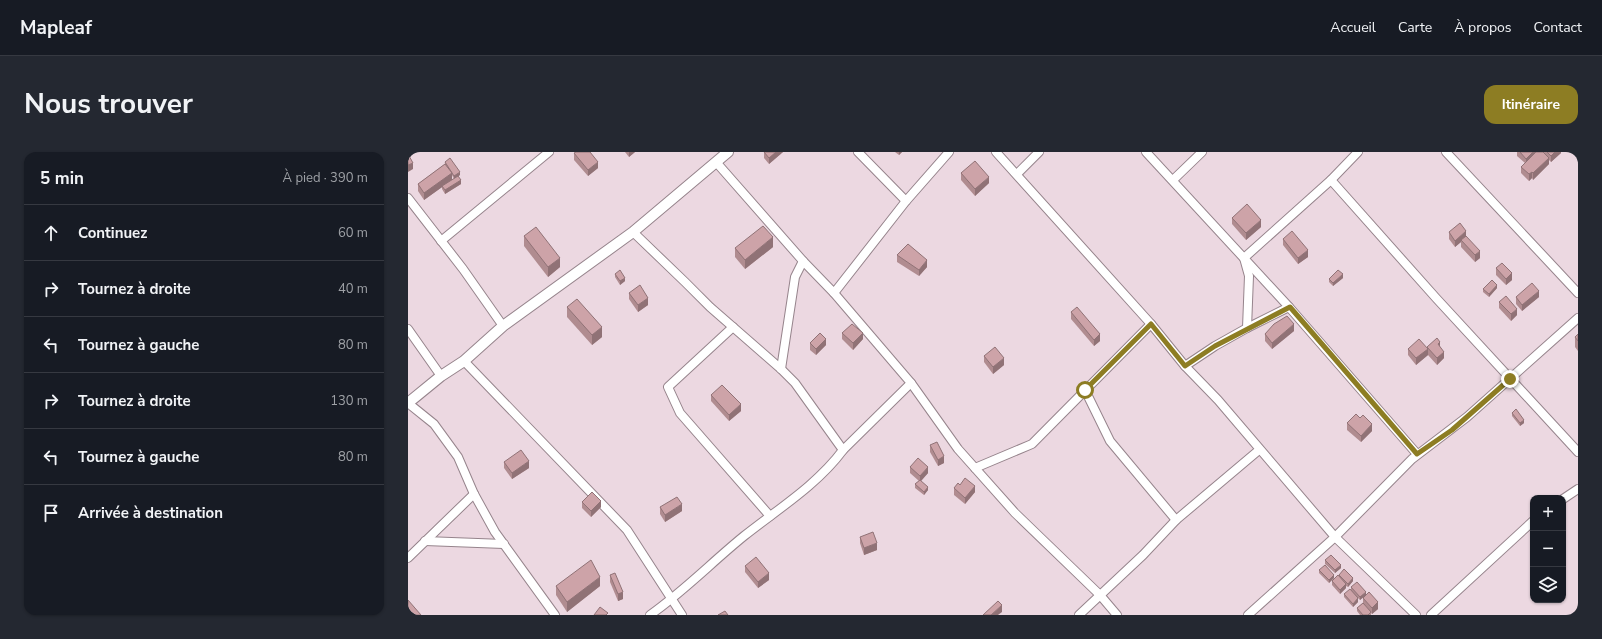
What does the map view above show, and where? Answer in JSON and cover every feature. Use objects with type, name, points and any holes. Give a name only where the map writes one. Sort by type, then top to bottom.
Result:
[{"type":"street","points":[[441,241],[549,152]]},
{"type":"street","points":[[555,615],[495,532],[474,494],[458,457],[434,424],[408,403],[441,376],[464,361],[503,326],[633,232],[728,152]]},
{"type":"street","points":[[858,152],[906,201]]},
{"type":"street","points":[[834,294],[906,201],[949,152]]},
{"type":"street","points":[[996,152],[1151,324],[1185,366],[1218,400],[1259,450],[1335,537],[1416,615]]},
{"type":"street","points":[[1017,174],[1040,152]]},
{"type":"street","points":[[1146,152],[1290,307],[1417,454]]},
{"type":"street","points":[[1173,180],[1202,152]]},
{"type":"street","points":[[1244,258],[1332,180],[1358,152]]},
{"type":"street","points":[[1446,152],[1578,293]]},
{"type":"street","points":[[716,162],[911,383],[958,449],[1015,513],[1100,595],[1117,615]]},
{"type":"street","points":[[1332,180],[1436,298],[1578,452]]},
{"type":"street","points":[[408,198],[463,269],[503,326]]},
{"type":"street","points":[[633,232],[710,307],[795,383],[843,450]]},
{"type":"street","points":[[1244,258],[1249,276],[1247,328]]},
{"type":"street","points":[[781,369],[795,277],[803,261]]},
{"type":"street","points":[[1185,366],[1215,346],[1247,328],[1290,307]]},
{"type":"street","points":[[1248,615],[1335,537],[1417,454],[1452,430],[1578,318]]},
{"type":"street","points":[[975,468],[1032,444],[1151,324]]},
{"type":"street","points":[[733,328],[668,387],[680,413],[770,516]]},
{"type":"street","points":[[408,329],[441,376]]},
{"type":"street","points":[[464,361],[627,530],[682,615]]},
{"type":"street","points":[[650,615],[671,600],[722,554],[796,497],[911,383]]},
{"type":"street","points":[[1085,390],[1110,441],[1176,520]]},
{"type":"street","points":[[1079,615],[1143,555],[1176,520],[1259,450]]},
{"type":"street","points":[[1566,497],[1578,489]]},
{"type":"street","points":[[408,558],[474,494]]},
{"type":"street","points":[[1431,615],[1530,524]]},
{"type":"street","points":[[425,541],[504,544]]},
{"type":"building","points":[[590,152],[598,162],[588,170],[574,153]]},
{"type":"building","points":[[764,152],[776,152],[769,158]]},
{"type":"building","points":[[1520,152],[1533,152],[1526,159]]},
{"type":"building","points":[[1536,152],[1543,152],[1549,158],[1533,173],[1532,172],[1529,174],[1521,167]]},
{"type":"building","points":[[1547,152],[1555,152],[1551,156]]},
{"type":"building","points":[[408,154],[413,163],[408,165]]},
{"type":"building","points":[[450,158],[460,172],[454,176],[445,162]]},
{"type":"building","points":[[975,161],[989,177],[975,189],[961,173]]},
{"type":"building","points":[[445,164],[452,173],[424,193],[418,184]]},
{"type":"building","points":[[458,176],[461,180],[445,190],[442,186]]},
{"type":"building","points":[[1247,204],[1261,220],[1246,233],[1232,218]]},
{"type":"building","points":[[1460,223],[1466,231],[1455,241],[1449,232]]},
{"type":"building","points":[[763,226],[773,237],[745,260],[735,248]]},
{"type":"building","points":[[536,227],[560,258],[548,267],[524,236]]},
{"type":"building","points":[[1292,231],[1308,250],[1298,258],[1283,239]]},
{"type":"building","points":[[1466,236],[1480,251],[1475,255],[1461,240]]},
{"type":"building","points":[[908,244],[927,260],[919,270],[897,255]]},
{"type":"building","points":[[1502,263],[1512,273],[1506,279],[1496,268]]},
{"type":"building","points":[[620,270],[625,278],[620,281],[615,274]]},
{"type":"building","points":[[1338,270],[1343,274],[1333,283],[1329,279]]},
{"type":"building","points":[[1492,280],[1497,285],[1489,294],[1483,289]]},
{"type":"building","points":[[1532,283],[1539,291],[1522,305],[1516,297]]},
{"type":"building","points":[[640,285],[648,298],[638,305],[629,293]]},
{"type":"building","points":[[1506,296],[1517,309],[1511,314],[1499,302]]},
{"type":"building","points":[[577,299],[602,327],[592,335],[567,307]]},
{"type":"building","points":[[1077,307],[1100,334],[1094,340],[1071,312]]},
{"type":"building","points":[[1287,316],[1294,324],[1272,343],[1265,334],[1274,324]]},
{"type":"building","points":[[852,324],[863,333],[853,343],[842,333]]},
{"type":"building","points":[[820,333],[826,339],[816,349],[810,343]]},
{"type":"building","points":[[1578,334],[1578,341],[1575,337]]},
{"type":"building","points":[[1437,338],[1440,342],[1438,344],[1444,352],[1437,358],[1427,347]]},
{"type":"building","points":[[1419,339],[1428,349],[1416,358],[1408,349]]},
{"type":"building","points":[[995,347],[1004,358],[993,367],[984,356]]},
{"type":"building","points":[[722,385],[741,404],[729,415],[711,395]]},
{"type":"building","points":[[1516,409],[1524,420],[1520,423],[1512,413]]},
{"type":"building","points":[[1356,414],[1360,418],[1363,415],[1372,424],[1361,436],[1347,423]]},
{"type":"building","points":[[937,442],[944,456],[938,460],[930,445]]},
{"type":"building","points":[[521,450],[529,461],[512,473],[504,462]]},
{"type":"building","points":[[918,458],[928,467],[920,476],[910,467]]},
{"type":"building","points":[[965,478],[975,486],[965,498],[954,488],[958,483],[960,485]]},
{"type":"building","points":[[920,480],[928,487],[924,492],[915,484]]},
{"type":"building","points":[[592,492],[601,501],[591,511],[582,502]]},
{"type":"building","points":[[677,497],[682,504],[665,515],[660,507]]},
{"type":"building","points":[[873,532],[877,543],[864,548],[860,537]]},
{"type":"building","points":[[1331,555],[1341,565],[1335,570],[1325,560]]},
{"type":"building","points":[[756,557],[769,573],[758,582],[745,566]]},
{"type":"building","points":[[591,560],[600,577],[567,602],[556,586]]},
{"type":"building","points":[[1325,565],[1334,575],[1329,580],[1319,570]]},
{"type":"building","points":[[1344,569],[1353,578],[1348,584],[1339,575]]},
{"type":"building","points":[[615,573],[623,592],[618,594],[610,575]]},
{"type":"building","points":[[1338,575],[1346,584],[1340,590],[1332,581]]},
{"type":"building","points":[[1357,582],[1366,592],[1360,597],[1351,587]]},
{"type":"building","points":[[1350,589],[1358,598],[1353,604],[1344,594]]},
{"type":"building","points":[[1369,592],[1378,602],[1372,608],[1363,598]]},
{"type":"building","points":[[408,600],[421,615],[408,615]]},
{"type":"building","points":[[998,601],[1002,605],[991,615],[983,615]]},
{"type":"building","points":[[1363,603],[1371,612],[1368,615],[1363,615],[1357,608]]},
{"type":"building","points":[[600,607],[608,613],[606,615],[594,615]]},
{"type":"building","points":[[725,611],[728,615],[718,615]]},
{"type":"route","points":[[1085,390],[1151,324],[1185,366],[1215,346],[1247,328],[1290,307],[1417,454],[1452,430],[1510,379]]}]
